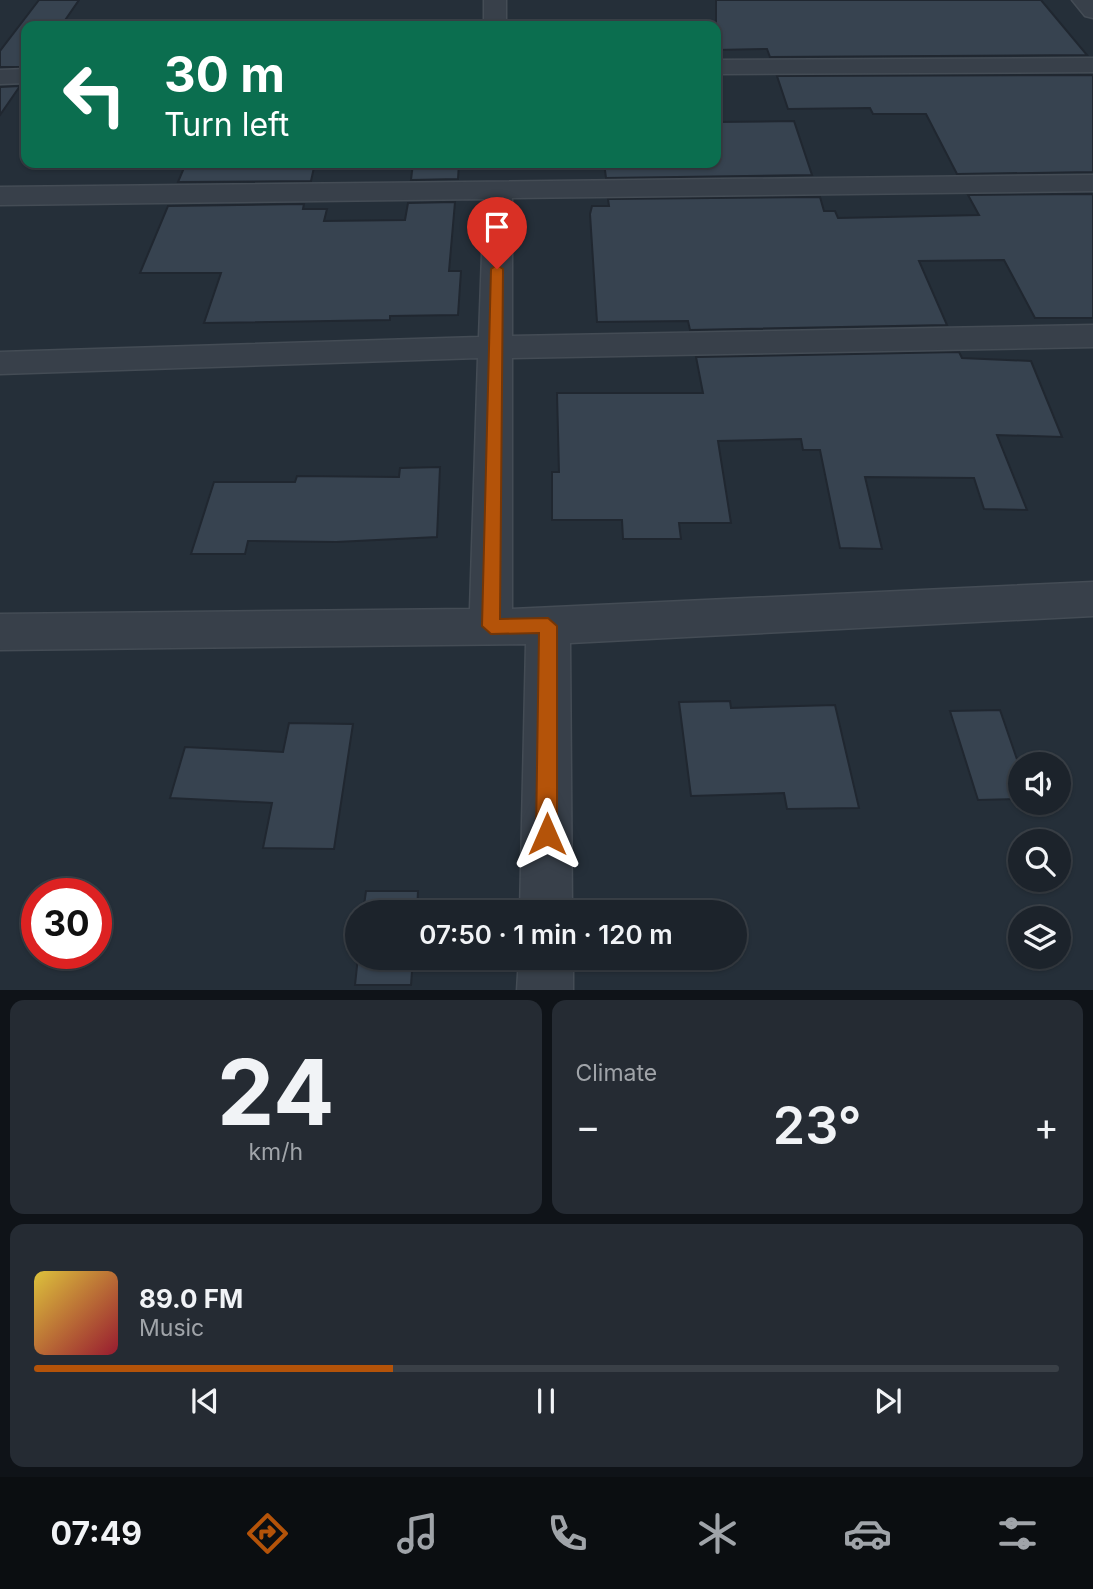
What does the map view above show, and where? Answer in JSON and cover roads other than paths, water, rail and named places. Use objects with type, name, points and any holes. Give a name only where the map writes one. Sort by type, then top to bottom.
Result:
[{"type":"street","points":[[495,0],[495,21]]},
{"type":"street","points":[[1083,0],[1093,11]]},
{"type":"street","points":[[721,67],[1093,65]]},
{"type":"street","points":[[0,77],[21,76]]},
{"type":"street","points":[[0,196],[1093,183]]},
{"type":"street","points":[[491,626],[498,191]]},
{"type":"street","points":[[0,362],[496,347],[1093,336]]},
{"type":"street","points":[[0,632],[548,626],[1093,599]]},
{"type":"street","points":[[546,900],[548,626]]},
{"type":"street","points":[[545,990],[546,970]]}]
